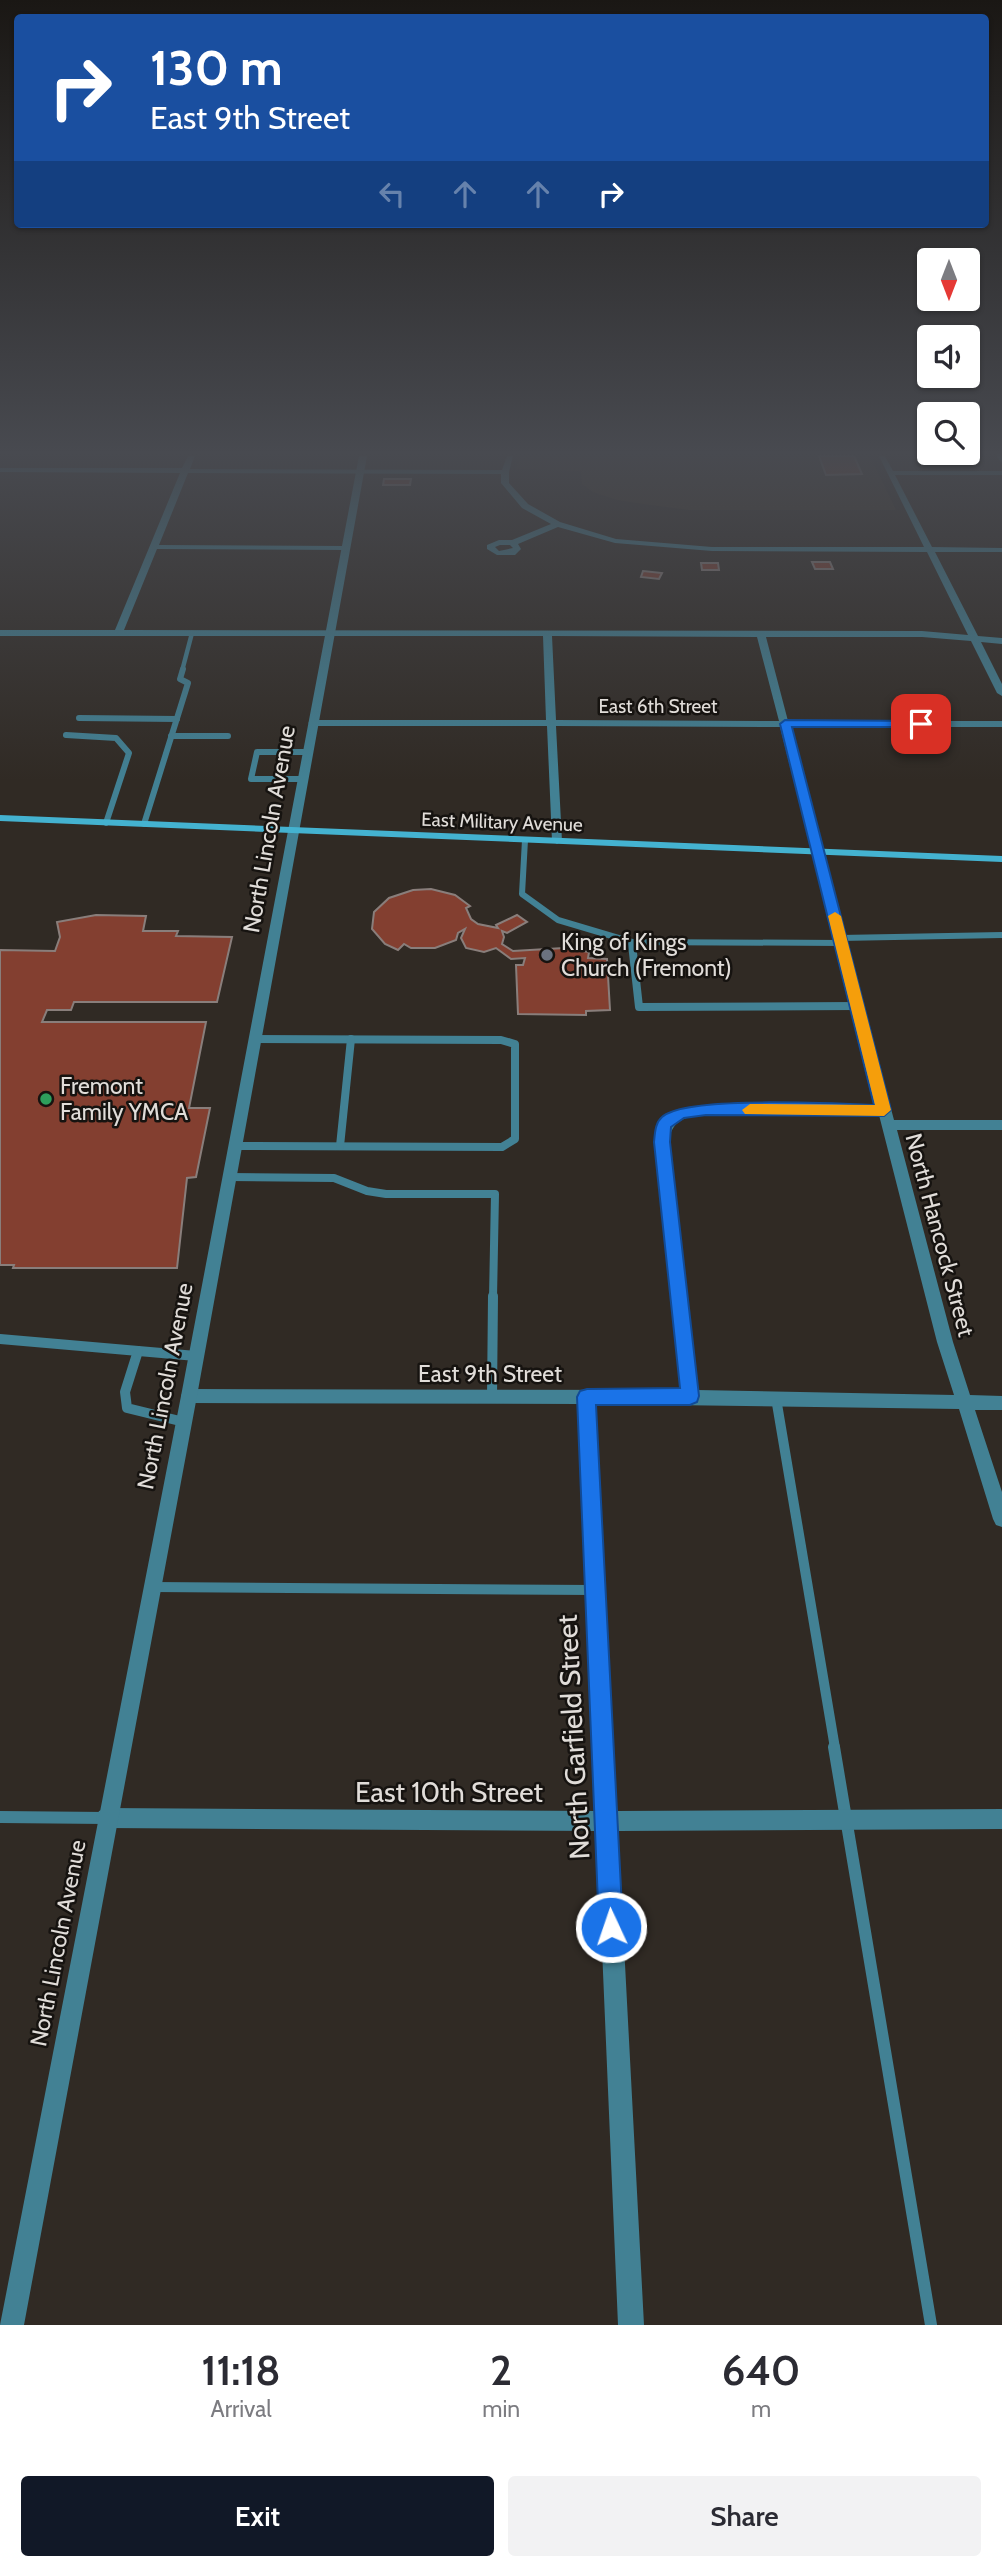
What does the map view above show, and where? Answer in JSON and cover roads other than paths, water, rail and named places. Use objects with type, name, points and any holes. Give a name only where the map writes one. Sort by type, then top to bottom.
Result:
[{"type":"main road","name":"East Military Avenue","points":[[0,818],[1002,859]]},
{"type":"street","points":[[118,633],[146,564]]},
{"type":"street","name":"North Lincoln Avenue","points":[[11,2325],[106,1818],[189,1396],[342,564]]},
{"type":"street","points":[[936,564],[1002,693]]},
{"type":"street","points":[[0,633],[922,634],[1002,641]]},
{"type":"street","points":[[547,633],[554,724],[557,841]]},
{"type":"street","name":"North Hancock Street","points":[[761,634],[887,1125],[965,1403],[1002,1519]]},
{"type":"street","name":"East 6th Street","points":[[313,723],[1002,724]]},
{"type":"street","points":[[690,1396],[662,1142],[663,1127],[667,1121],[681,1112],[706,1110],[884,1110]]},
{"type":"street","points":[[887,1125],[1002,1125]]},
{"type":"street","name":"East 9th Street","points":[[189,1396],[690,1396],[1002,1403]]},
{"type":"street","name":"North Garfield Street","points":[[587,1397],[594,1590],[631,2325]]},
{"type":"street","name":"East 10th Street","points":[[106,1818],[605,1821],[1002,1819]]},
{"type":"lane","points":[[144,824],[188,683],[180,679],[192,633]]},
{"type":"lane","points":[[79,718],[177,719]]},
{"type":"lane","points":[[66,736],[116,738],[128,753],[106,823]]},
{"type":"lane","points":[[171,736],[229,736]]},
{"type":"lane","points":[[303,779],[251,779],[257,752],[308,751]]},
{"type":"lane","points":[[525,840],[522,894],[558,920],[632,942],[1002,935]]},
{"type":"lane","points":[[632,942],[639,1007],[858,1006]]},
{"type":"lane","points":[[234,1146],[502,1147],[515,1139],[515,1044],[501,1040],[254,1039]]},
{"type":"lane","points":[[340,1146],[352,1039]]},
{"type":"lane","points":[[229,1177],[334,1178],[368,1191],[386,1194],[495,1194],[492,1397]]},
{"type":"lane","points":[[0,1339],[196,1356]]},
{"type":"lane","points":[[138,1351],[125,1392],[127,1408],[184,1422]]},
{"type":"lane","points":[[776,1398],[931,2325]]},
{"type":"lane","points":[[151,1587],[594,1590]]},
{"type":"lane","points":[[0,1817],[106,1818]]},
{"type":"place","name":"King of Kings Church (Fremont)","points":[[547,955]]},
{"type":"place","name":"Fremont Family YMCA","points":[[46,1099]]}]
